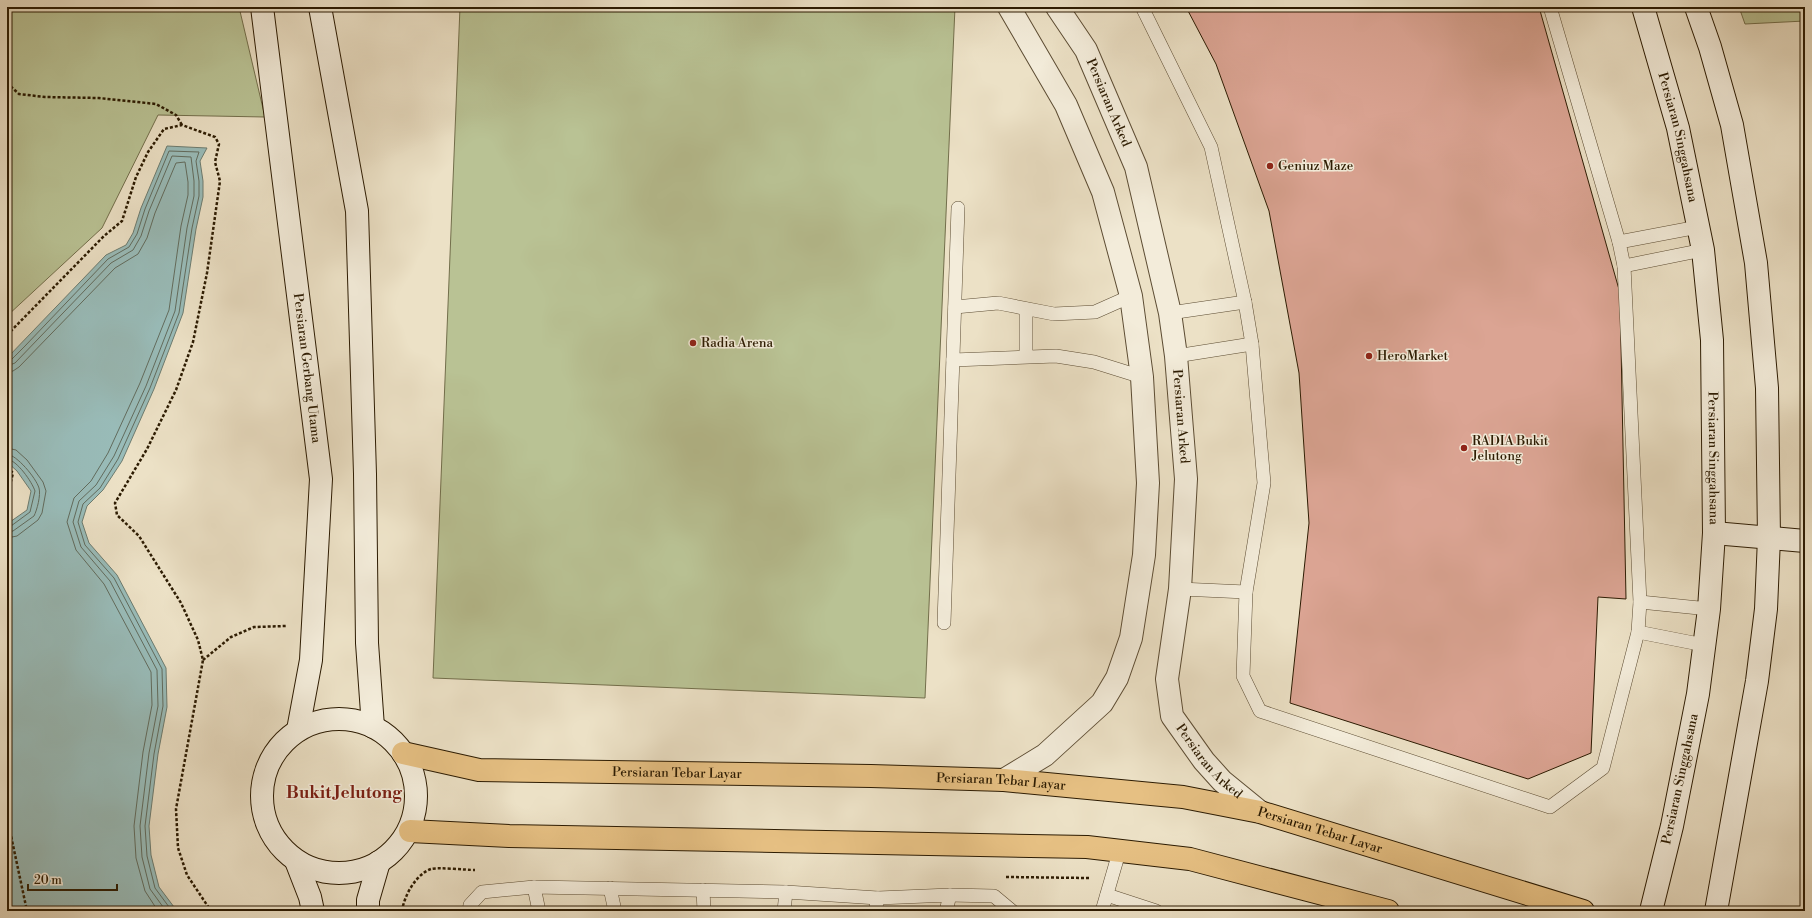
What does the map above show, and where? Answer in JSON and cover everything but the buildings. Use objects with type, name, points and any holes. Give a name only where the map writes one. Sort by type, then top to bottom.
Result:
[{"type":"main road","name":"Persiaran Tebar Layar","points":[[403,753],[479,770],[863,776],[1004,780],[1183,797],[1260,812],[1584,911]]},
{"type":"main road","points":[[410,831],[509,836],[1079,847],[1120,850],[1190,859],[1388,911]]},
{"type":"street","name":"Persiaran Gerbang Utama","points":[[262,7],[321,479],[311,660],[298,730]]},
{"type":"street","points":[[320,7],[357,211],[365,474],[367,643],[373,727]]},
{"type":"street","points":[[1004,780],[1045,755],[1102,703],[1117,678],[1130,638],[1144,555],[1148,482],[1142,377],[1131,296],[1103,192],[1066,105],[1008,7]]},
{"type":"street","name":"Persiaran Arked","points":[[1057,7],[1086,50],[1136,167],[1170,313],[1176,356],[1186,479],[1180,589],[1167,679],[1172,716],[1204,761],[1222,781],[1260,812]]},
{"type":"street","name":"Persiaran Singgahsana","points":[[1643,7],[1678,128],[1703,250],[1712,340],[1714,533],[1709,609],[1695,710],[1672,826],[1651,911]]},
{"type":"street","points":[[1696,7],[1710,47],[1732,125],[1756,263],[1767,388],[1769,538],[1766,609],[1756,681],[1716,911]]},
{"type":"street","points":[[1714,533],[1805,541]]},
{"type":"street","points":[[327,718],[345,718],[364,721],[386,734],[403,753],[414,777],[416,803],[410,831],[397,848],[379,862],[359,870],[338,874],[316,870],[296,861],[279,845],[267,824],[262,800],[263,776],[273,754],[288,736],[298,730],[309,724],[327,718]]},
{"type":"street","points":[[296,861],[310,897],[313,911]]},
{"type":"street","points":[[368,911],[368,900],[379,862]]},
{"type":"lane","points":[[1142,7],[1211,147],[1245,302],[1252,344],[1264,483],[1246,592],[1243,676],[1260,711],[1550,806],[1602,768],[1638,632],[1640,602],[1624,266],[1619,242],[1550,7]]},
{"type":"lane","points":[[944,623],[958,208]]},
{"type":"lane","points":[[1619,242],[1698,226]]},
{"type":"lane","points":[[1624,266],[1703,250]]},
{"type":"lane","points":[[955,307],[998,303],[1054,314],[1095,312],[1131,296]]},
{"type":"lane","points":[[1170,313],[1245,302]]},
{"type":"lane","points":[[1026,309],[1026,356]]},
{"type":"lane","points":[[1176,356],[1252,344]]},
{"type":"lane","points":[[953,360],[1056,356],[1094,362],[1142,377]]},
{"type":"lane","points":[[1180,589],[1246,592]]},
{"type":"lane","points":[[1640,602],[1709,609]]},
{"type":"lane","points":[[1638,632],[1704,645]]},
{"type":"lane","points":[[1102,911],[1120,850]]},
{"type":"lane","points":[[534,887],[540,911]]},
{"type":"lane","points":[[469,911],[470,905],[482,892],[534,887],[786,892],[878,898],[950,895],[994,896],[1012,911]]},
{"type":"lane","points":[[610,888],[615,911]]},
{"type":"lane","points":[[703,890],[704,911]]},
{"type":"lane","points":[[784,911],[786,892]]},
{"type":"lane","points":[[946,911],[950,895]]},
{"type":"lane","points":[[1107,895],[1156,911]]},
{"type":"lane","points":[[875,911],[878,898]]},
{"type":"path","points":[[7,83],[19,94],[45,97],[99,98],[156,104],[176,115],[182,126]]},
{"type":"path","points":[[7,336],[104,236],[122,221],[136,177],[148,152],[164,129],[182,126],[215,137],[219,144],[215,162],[220,181],[207,273],[193,342],[176,390],[147,449],[115,504],[117,515],[139,536],[181,603],[198,640],[203,660],[176,809],[178,848],[188,875],[211,911]]},
{"type":"path","points":[[7,467],[13,473],[10,485],[7,487]]},
{"type":"path","points":[[203,660],[231,638],[254,627],[313,627]]},
{"type":"path","points":[[7,817],[27,911]]},
{"type":"green space","points":[[7,7],[239,7],[265,117],[158,115],[102,228],[7,316]]},
{"type":"green space","name":"Radia Arena","points":[[460,7],[955,7],[925,698],[433,678]]},
{"type":"green space","points":[[1739,7],[1805,7],[1805,21],[1745,24]]},
{"type":"water","points":[[167,146],[207,148],[200,161],[203,181],[203,197],[196,229],[183,313],[154,389],[122,461],[103,490],[87,506],[82,522],[89,543],[117,575],[166,668],[167,707],[158,754],[149,826],[151,855],[159,887],[177,911],[7,911],[7,524],[27,510],[31,491],[17,471],[7,462],[7,358],[106,255],[126,245],[133,233],[141,208]]},
{"type":"place","name":"Geniuz Maze","points":[[1270,166]]},
{"type":"place","name":"Radia Arena","points":[[693,343]]},
{"type":"place","name":"HeroMarket","points":[[1369,356]]},
{"type":"place","name":"RADIA Bukit Jelutong","points":[[1464,448]]},
{"type":"district","name":"Bukit Jelutong","points":[[344,793]]}]
